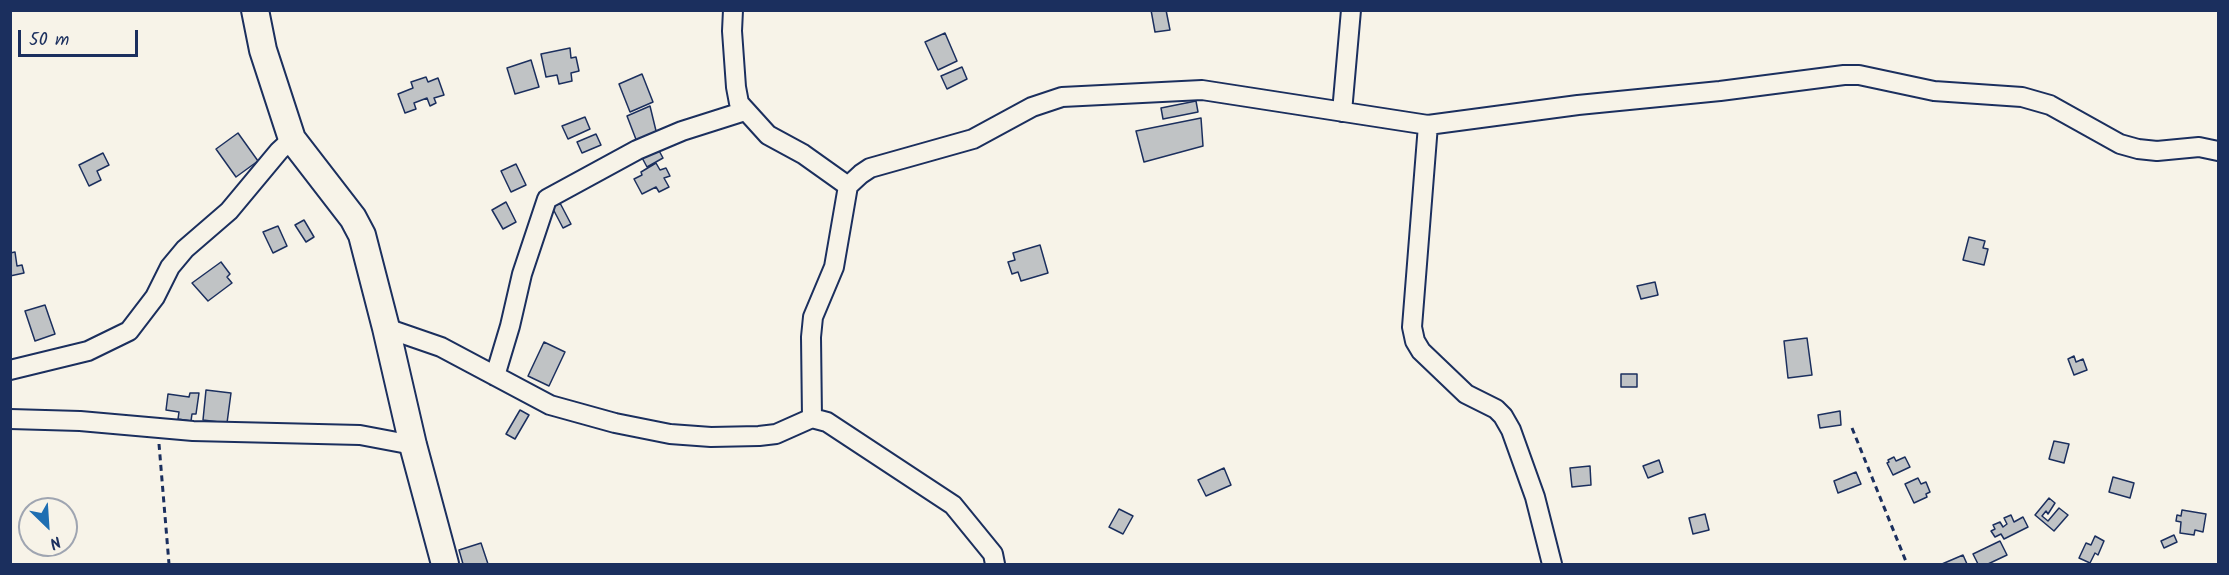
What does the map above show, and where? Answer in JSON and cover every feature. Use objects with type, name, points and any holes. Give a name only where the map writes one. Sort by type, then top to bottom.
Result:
[{"type":"main road","points":[[255,10],[263,50],[292,139],[353,218],[362,234],[413,445],[445,564]]},
{"type":"street","points":[[733,10],[735,87],[739,104],[768,135],[803,154],[848,186]]},
{"type":"street","points":[[1342,112],[1351,10]]},
{"type":"street","points":[[812,418],[811,337],[813,317],[834,267],[848,186],[870,168],[974,139],[1032,107],[1074,95],[1202,90],[1428,125],[1578,105],[1859,75],[1934,91],[2028,99],[2050,105],[2120,144],[2138,149],[2157,151],[2199,147],[2218,151]]},
{"type":"street","points":[[495,375],[510,326],[522,274],[547,199],[637,150],[682,131],[745,111]]},
{"type":"street","points":[[1428,125],[1412,327],[1421,351],[1466,394],[1496,409],[1503,416],[1511,430],[1535,497],[1552,564]]},
{"type":"street","points":[[10,369],[88,351],[129,331],[155,297],[170,267],[185,249],[229,211],[279,151],[292,139]]},
{"type":"street","points":[[386,328],[441,347],[550,405],[567,411],[670,434],[711,437],[759,436],[776,434],[812,418],[835,426],[953,505],[993,554],[995,564]]},
{"type":"street","points":[[10,419],[80,421],[193,431],[360,435],[413,445]]},
{"type":"path","points":[[158,427],[169,564]]},
{"type":"path","points":[[1851,428],[1907,564]]},
{"type":"building","points":[[1151,10],[1166,10],[1170,30],[1155,32]]},
{"type":"building","points":[[945,33],[957,61],[938,70],[925,42]]},
{"type":"building","points":[[570,48],[571,58],[576,57],[579,71],[571,73],[572,81],[559,84],[557,75],[546,77],[541,54]]},
{"type":"building","points":[[531,60],[539,87],[515,94],[507,68]]},
{"type":"building","points":[[962,67],[967,79],[947,89],[941,76]]},
{"type":"building","points":[[642,74],[653,102],[630,112],[619,84]]},
{"type":"building","points":[[426,77],[428,82],[438,78],[444,95],[434,98],[436,103],[430,106],[427,98],[414,103],[416,109],[405,113],[398,94],[413,88],[411,82]]},
{"type":"building","points":[[1196,101],[1198,112],[1163,119],[1161,108]]},
{"type":"building","points":[[650,106],[657,135],[637,142],[627,116]]},
{"type":"building","points":[[585,117],[590,129],[568,139],[562,126]]},
{"type":"building","points":[[1201,118],[1203,146],[1144,162],[1136,131]]},
{"type":"building","points":[[238,133],[258,161],[236,177],[216,149]]},
{"type":"building","points":[[596,134],[601,145],[582,153],[577,142]]},
{"type":"building","points":[[656,145],[663,158],[647,167],[640,154]]},
{"type":"building","points":[[103,153],[109,165],[97,171],[101,180],[89,186],[79,165]]},
{"type":"building","points":[[656,163],[660,170],[666,168],[670,176],[664,178],[669,187],[659,192],[656,187],[642,194],[634,179]]},
{"type":"building","points":[[516,164],[526,185],[511,192],[501,171]]},
{"type":"building","points":[[506,202],[516,222],[503,229],[492,210]]},
{"type":"building","points":[[560,203],[571,224],[563,228],[552,207]]},
{"type":"building","points":[[304,220],[314,237],[306,242],[295,225]]},
{"type":"building","points":[[278,226],[287,246],[273,253],[263,232]]},
{"type":"building","points":[[1969,237],[1985,241],[1983,248],[1988,249],[1984,265],[1963,260]]},
{"type":"building","points":[[1040,245],[1048,273],[1021,281],[1018,272],[1012,274],[1008,262],[1015,260],[1013,253]]},
{"type":"building","points":[[15,252],[17,266],[22,265],[24,273],[10,276],[10,253]]},
{"type":"building","points":[[221,262],[230,274],[227,277],[232,283],[208,301],[192,283]]},
{"type":"building","points":[[1655,282],[1658,295],[1641,299],[1637,286]]},
{"type":"building","points":[[45,305],[55,334],[35,341],[25,311]]},
{"type":"building","points":[[1807,338],[1812,375],[1788,378],[1784,341]]},
{"type":"building","points":[[544,342],[565,352],[549,386],[528,376]]},
{"type":"building","points":[[2074,356],[2076,362],[2083,359],[2087,370],[2074,375],[2068,359]]},
{"type":"building","points":[[1621,374],[1637,374],[1637,387],[1621,387]]},
{"type":"building","points":[[206,390],[231,393],[227,423],[203,420]]},
{"type":"building","points":[[190,393],[199,393],[196,414],[192,414],[191,421],[178,419],[179,412],[166,410],[168,394],[189,397]]},
{"type":"building","points":[[520,410],[529,415],[515,439],[506,434]]},
{"type":"building","points":[[1840,411],[1841,425],[1820,428],[1818,415]]},
{"type":"building","points":[[2054,441],[2069,444],[2064,463],[2049,459]]},
{"type":"building","points":[[1894,457],[1896,461],[1905,457],[1910,467],[1893,475],[1887,463]]},
{"type":"building","points":[[1659,460],[1663,472],[1648,478],[1643,466]]},
{"type":"building","points":[[1590,466],[1591,485],[1572,487],[1570,468]]},
{"type":"building","points":[[1224,468],[1231,485],[1206,496],[1198,480]]},
{"type":"building","points":[[1856,472],[1861,484],[1838,493],[1834,481]]},
{"type":"building","points":[[2113,477],[2134,483],[2130,498],[2109,492]]},
{"type":"building","points":[[1918,478],[1921,484],[1926,482],[1930,492],[1926,494],[1927,497],[1914,503],[1905,484]]},
{"type":"building","points":[[2049,498],[2055,503],[2048,514],[2046,511],[2042,516],[2048,521],[2059,508],[2068,515],[2054,531],[2035,515]]},
{"type":"building","points":[[1119,509],[1133,516],[1123,534],[1109,527]]},
{"type":"building","points":[[2182,510],[2206,514],[2203,532],[2195,530],[2194,535],[2180,533],[2181,522],[2176,521],[2177,515],[2181,516]]},
{"type":"building","points":[[1705,514],[1709,530],[1693,534],[1689,518]]},
{"type":"building","points":[[2011,515],[2014,522],[2023,517],[2028,527],[2004,539],[2001,534],[1995,537],[1991,531],[1995,529],[1993,525],[2000,522],[2003,527],[2007,524],[2004,518]]},
{"type":"building","points":[[2174,535],[2177,542],[2164,548],[2161,541]]},
{"type":"building","points":[[2095,536],[2104,541],[2098,555],[2095,553],[2090,563],[2079,558],[2086,543],[2091,545]]},
{"type":"building","points":[[2000,541],[2007,555],[1988,564],[1978,564],[1973,554]]},
{"type":"building","points":[[481,543],[488,564],[463,564],[459,550]]},
{"type":"building","points":[[1963,555],[1967,564],[1942,564]]}]
